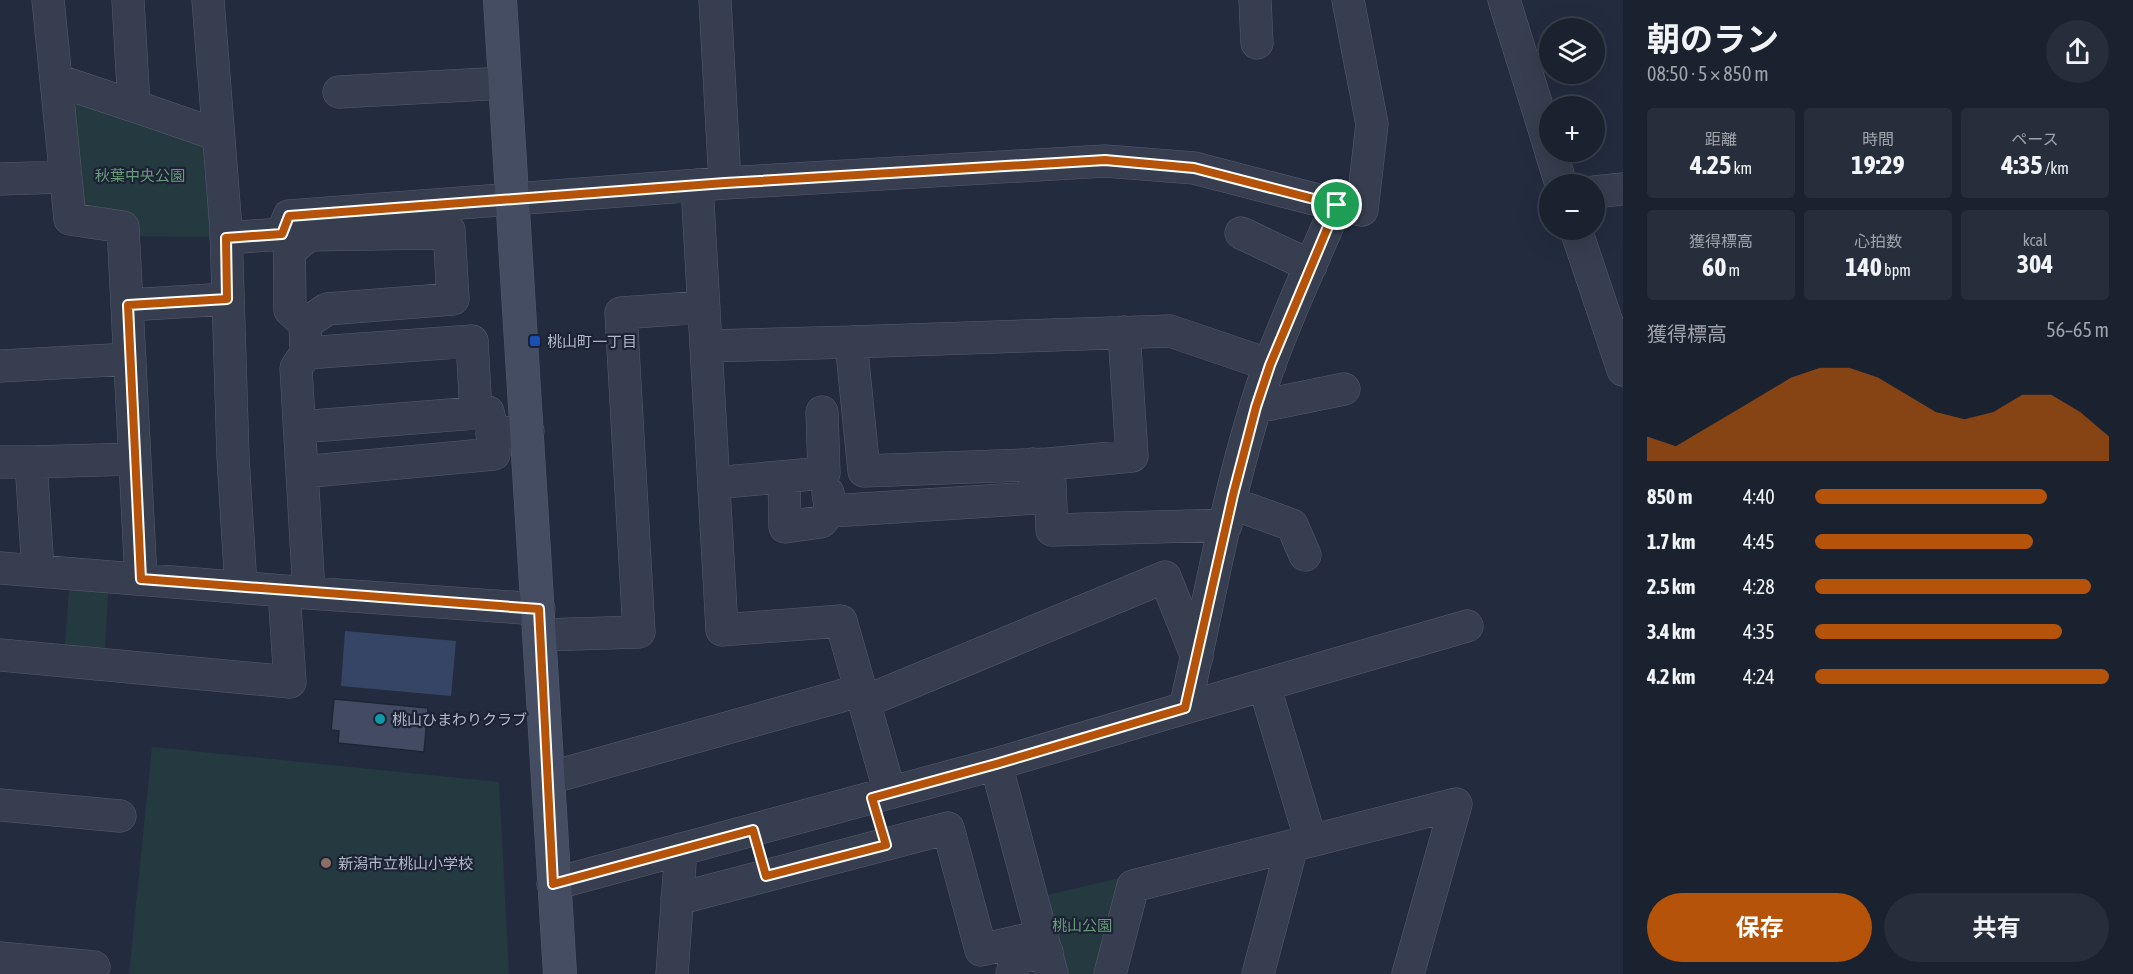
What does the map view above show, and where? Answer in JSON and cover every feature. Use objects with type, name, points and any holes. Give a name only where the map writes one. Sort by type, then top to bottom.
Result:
[{"type":"street","points":[[48,0],[70,219],[123,227],[141,579]]},
{"type":"street","points":[[128,0],[134,106]]},
{"type":"street","points":[[208,0],[226,238],[241,587]]},
{"type":"street","points":[[500,0],[549,778],[553,884],[561,974]]},
{"type":"street","points":[[715,0],[711,184],[704,307],[722,630],[841,621],[862,695],[881,795],[886,845]]},
{"type":"street","points":[[1255,0],[1257,43]]},
{"type":"street","points":[[290,251],[309,235],[433,219],[513,199],[711,184],[1105,160],[1194,168],[1362,210],[1372,124],[1348,0]]},
{"type":"street","points":[[1503,0],[1539,115]]},
{"type":"street","points":[[56,80],[218,135]]},
{"type":"street","points":[[339,92],[505,83]]},
{"type":"street","points":[[0,179],[64,177]]},
{"type":"street","points":[[1605,191],[1623,189]]},
{"type":"street","points":[[1185,708],[1256,407],[1270,365],[1337,205]]},
{"type":"street","points":[[226,238],[282,234],[289,216]]},
{"type":"street","points":[[0,655],[290,682],[302,472],[296,368],[306,339],[327,309],[453,299],[449,230],[433,219],[289,216]]},
{"type":"street","points":[[289,216],[290,310],[306,339]]},
{"type":"street","points":[[1241,233],[1311,266]]},
{"type":"street","points":[[1580,240],[1616,325],[1623,370]]},
{"type":"street","points":[[128,305],[227,299]]},
{"type":"street","points":[[0,568],[296,592],[639,632],[621,313],[704,307]]},
{"type":"street","points":[[706,346],[1170,331],[1270,365]]},
{"type":"street","points":[[851,342],[864,471],[1041,464],[1132,456],[1124,332]]},
{"type":"street","points":[[302,472],[494,454],[484,424],[472,340],[306,339]]},
{"type":"street","points":[[0,366],[130,359]]},
{"type":"street","points":[[1256,407],[1344,389]]},
{"type":"street","points":[[818,527],[824,473],[822,412]]},
{"type":"street","points":[[300,427],[484,424],[528,431]]},
{"type":"street","points":[[0,462],[135,459]]},
{"type":"street","points":[[31,462],[38,571]]},
{"type":"street","points":[[1041,464],[1052,530],[1229,514],[1292,525],[1305,555]]},
{"type":"street","points":[[784,477],[785,526],[818,527],[1035,498],[1041,464]]},
{"type":"street","points":[[714,483],[824,473]]},
{"type":"street","points":[[549,778],[841,696],[862,695],[1165,577],[1197,657]]},
{"type":"street","points":[[679,876],[760,855],[881,795],[996,764],[1467,626]]},
{"type":"street","points":[[1258,974],[1301,843],[1264,685]]},
{"type":"street","points":[[996,764],[1047,954]]},
{"type":"street","points":[[1110,974],[1133,886],[1456,804],[1408,974]]},
{"type":"street","points":[[0,805],[120,816]]},
{"type":"street","points":[[553,884],[679,876],[760,855],[886,845],[948,828],[981,950],[1047,954]]},
{"type":"street","points":[[672,974],[679,876]]},
{"type":"street","points":[[1012,974],[1016,958],[1047,954]]},
{"type":"street","points":[[0,958],[94,967]]},
{"type":"green space","name":"秋葉中央公園","points":[[60,86],[214,138],[222,237],[116,236],[70,222]]},
{"type":"green space","points":[[70,575],[109,578],[104,663],[64,659]]},
{"type":"green space","name":"新潟市立桃山小学校","points":[[152,747],[499,782],[509,974],[129,974]]},
{"type":"green space","name":"桃山公園","points":[[1133,875],[1108,974],[1055,974],[1035,898]]},
{"type":"water","points":[[345,631],[456,641],[451,696],[341,686]]},
{"type":"building","name":"桃山ひまわりクラブ","points":[[334,699],[428,708],[424,752],[338,743],[339,731],[331,730]]},
{"type":"place","name":"桃山町一丁目","points":[[535,341]]},
{"type":"place","name":"桃山ひまわりクラブ","points":[[380,719]]},
{"type":"place","name":"新潟市立桃山小学校","points":[[326,863]]},
{"type":"route","points":[[1105,160],[1194,168],[1337,205],[1270,365],[1256,407],[1233,495],[1185,708],[872,798],[886,845],[766,876],[753,830],[553,884],[539,609],[141,579],[128,305],[227,299],[226,238],[282,234],[289,216],[725,183],[1105,160]]}]
